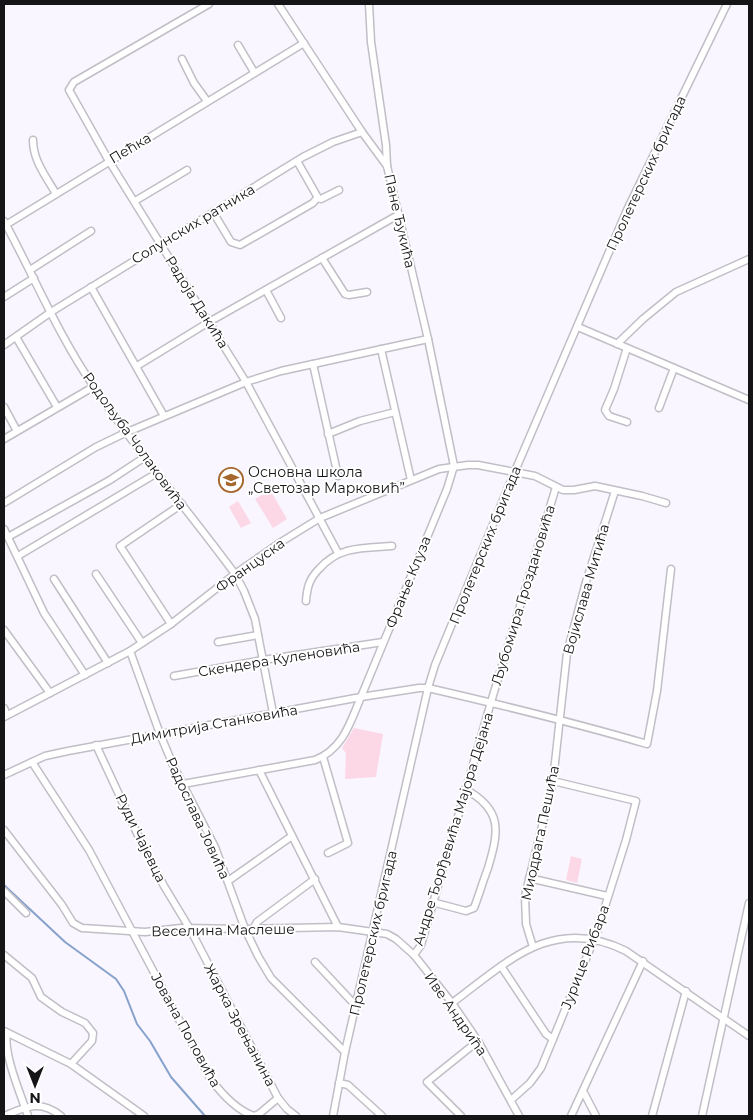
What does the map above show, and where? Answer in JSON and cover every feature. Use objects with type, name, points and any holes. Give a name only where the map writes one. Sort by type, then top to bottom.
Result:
[{"type":"street","name":"Радоја Дакића","points":[[209,4],[74,82],[69,90],[109,160],[246,382],[338,553]]},
{"type":"street","name":"Пане Ђукића","points":[[278,4],[362,132],[387,166],[428,339],[454,466]]},
{"type":"street","points":[[369,4],[372,42],[387,151],[387,166]]},
{"type":"street","name":"Пролетерских бригада","points":[[333,1116],[356,1006],[428,688],[435,665],[515,471],[627,210],[727,4]]},
{"type":"street","name":"Пећка","points":[[4,223],[56,194],[304,43]]},
{"type":"street","points":[[238,44],[254,72]]},
{"type":"street","points":[[182,59],[194,83],[207,101]]},
{"type":"street","name":"Солунских ратника","points":[[4,345],[50,312],[297,161],[333,142],[362,132]]},
{"type":"street","points":[[33,140],[36,160],[56,194]]},
{"type":"street","points":[[377,152],[383,153],[387,151]]},
{"type":"street","points":[[297,161],[317,198]]},
{"type":"street","points":[[135,201],[187,170]]},
{"type":"street","points":[[317,198],[321,199],[339,190]]},
{"type":"street","points":[[213,212],[231,242],[240,245],[313,203],[317,198]]},
{"type":"street","points":[[137,366],[210,322],[398,215]]},
{"type":"street","name":"Родољуба Чолаковића","points":[[4,223],[77,362],[93,387],[235,574],[251,606],[273,713]]},
{"type":"street","points":[[30,270],[91,231]]},
{"type":"street","points":[[322,258],[345,294],[367,292]]},
{"type":"street","points":[[617,344],[643,319],[676,292],[749,259]]},
{"type":"street","points":[[4,297],[34,278]]},
{"type":"street","points":[[90,287],[164,416]]},
{"type":"street","points":[[266,290],[281,318]]},
{"type":"street","points":[[578,327],[749,400]]},
{"type":"street","points":[[16,337],[57,407]]},
{"type":"street","points":[[4,503],[96,447],[126,432],[246,382],[313,364],[428,339]]},
{"type":"street","points":[[627,348],[606,410],[609,416],[627,422]]},
{"type":"street","points":[[381,349],[411,480]]},
{"type":"street","points":[[313,364],[338,476]]},
{"type":"street","points":[[659,408],[674,368]]},
{"type":"street","points":[[4,439],[93,387]]},
{"type":"street","points":[[4,407],[17,432]]},
{"type":"street","points":[[328,434],[360,421],[395,412]]},
{"type":"street","points":[[8,536],[110,480],[145,457]]},
{"type":"street","name":"Француска","points":[[6,716],[130,651],[171,624],[235,574],[320,518],[411,480],[439,469],[478,465],[542,478],[556,487]]},
{"type":"street","name":"Фрање Клуза","points":[[323,757],[342,740],[362,697],[447,489],[454,466]]},
{"type":"street","points":[[18,556],[157,473]]},
{"type":"street","points":[[556,487],[563,490],[574,490],[595,486],[666,503]]},
{"type":"street","name":"Љубомира Гроздановића","points":[[491,702],[556,487]]},
{"type":"street","name":"Војислава Митића","points":[[560,719],[567,653],[586,582],[615,490]]},
{"type":"street","points":[[171,624],[120,546],[182,504]]},
{"type":"street","points":[[4,529],[44,612],[85,675]]},
{"type":"street","points":[[306,601],[307,590],[312,577],[325,562],[338,553],[360,548],[392,546]]},
{"type":"street","points":[[428,688],[560,719],[647,744],[657,690],[671,569]]},
{"type":"street","points":[[96,574],[142,643]]},
{"type":"street","points":[[54,579],[108,662]]},
{"type":"street","points":[[4,630],[50,693]]},
{"type":"street","points":[[218,642],[258,635]]},
{"type":"street","name":"Скендера Куленовића","points":[[174,676],[263,660],[383,642]]},
{"type":"street","name":"Радослава Јовића","points":[[130,651],[160,734],[215,847],[245,929],[266,972],[346,1052]]},
{"type":"street","name":"Димитрија Станковића","points":[[4,774],[45,756],[96,745],[362,697],[428,688]]},
{"type":"street","name":"Андре Ђорђевића Мајора Дејана","points":[[414,955],[420,945],[491,702]]},
{"type":"street","points":[[4,708],[6,716]]},
{"type":"street","name":"Миодрага Пешића","points":[[533,947],[526,924],[525,896],[553,780],[560,719]]},
{"type":"street","name":"Руди Чајевца","points":[[96,745],[142,844],[190,929]]},
{"type":"street","points":[[183,784],[323,757],[348,843],[328,853]]},
{"type":"street","points":[[32,762],[89,850],[132,930]]},
{"type":"street","points":[[259,770],[338,927]]},
{"type":"street","name":"Јурице Рибара","points":[[511,1100],[522,1092],[536,1075],[553,1039],[594,940],[626,840],[636,801],[553,780]]},
{"type":"street","points":[[432,902],[466,911],[474,908],[494,846],[496,828],[492,813],[478,797],[465,789]]},
{"type":"street","name":"Веселина Маслеше","points":[[4,830],[62,905],[73,923],[82,928],[145,932],[190,929],[338,927],[374,931]]},
{"type":"street","points":[[228,880],[292,836]]},
{"type":"street","points":[[529,878],[607,896]]},
{"type":"street","points":[[253,929],[257,922],[315,879]]},
{"type":"street","points":[[4,891],[26,913]]},
{"type":"street","points":[[702,1116],[749,904]]},
{"type":"street","name":"Жарка Зрењанина","points":[[190,929],[278,1098],[290,1113],[296,1116]]},
{"type":"street","name":"Јована Поповића","points":[[132,930],[210,1078],[219,1090],[237,1106],[254,1116],[278,1098]]},
{"type":"street","name":"Иве Андрића","points":[[374,931],[392,936],[414,955],[452,1003],[478,1041],[519,1116]]},
{"type":"street","points":[[452,1003],[516,955],[557,939],[579,938],[615,945],[643,961],[749,1036]]},
{"type":"street","points":[[4,955],[32,978],[41,997],[62,1012],[85,1023],[93,1033],[92,1041],[71,1064]]},
{"type":"street","points":[[571,1116],[643,961]]},
{"type":"street","points":[[315,962],[356,1006]]},
{"type":"street","points":[[501,966],[546,1034],[553,1039]]},
{"type":"street","points":[[652,1116],[686,991]]},
{"type":"street","points":[[28,1116],[6,1047],[6,1032],[71,1064],[144,1116]]},
{"type":"street","points":[[462,1116],[427,1082],[478,1041]]},
{"type":"street","points":[[339,1083],[348,1085],[382,1116]]},
{"type":"street","points":[[583,1091],[596,1116]]},
{"type":"street","points":[[4,1116],[25,1107],[36,1106],[48,1108],[61,1116]]},
{"type":"shaded area","points":[[270,490],[287,519],[273,528],[255,499]]},
{"type":"shaded area","points":[[238,501],[251,523],[241,528],[229,507]]},
{"type":"shaded area","points":[[354,728],[383,734],[376,777],[345,779],[346,753],[342,748]]},
{"type":"shaded area","points":[[571,856],[582,859],[577,883],[566,880]]},
{"type":"waterway","points":[[4,885],[65,942],[116,979],[124,991],[137,1024],[150,1041],[171,1077],[205,1116]]},
{"type":"place","name":"Основна школа „Светозар Марковић”","points":[[231,480]]}]
